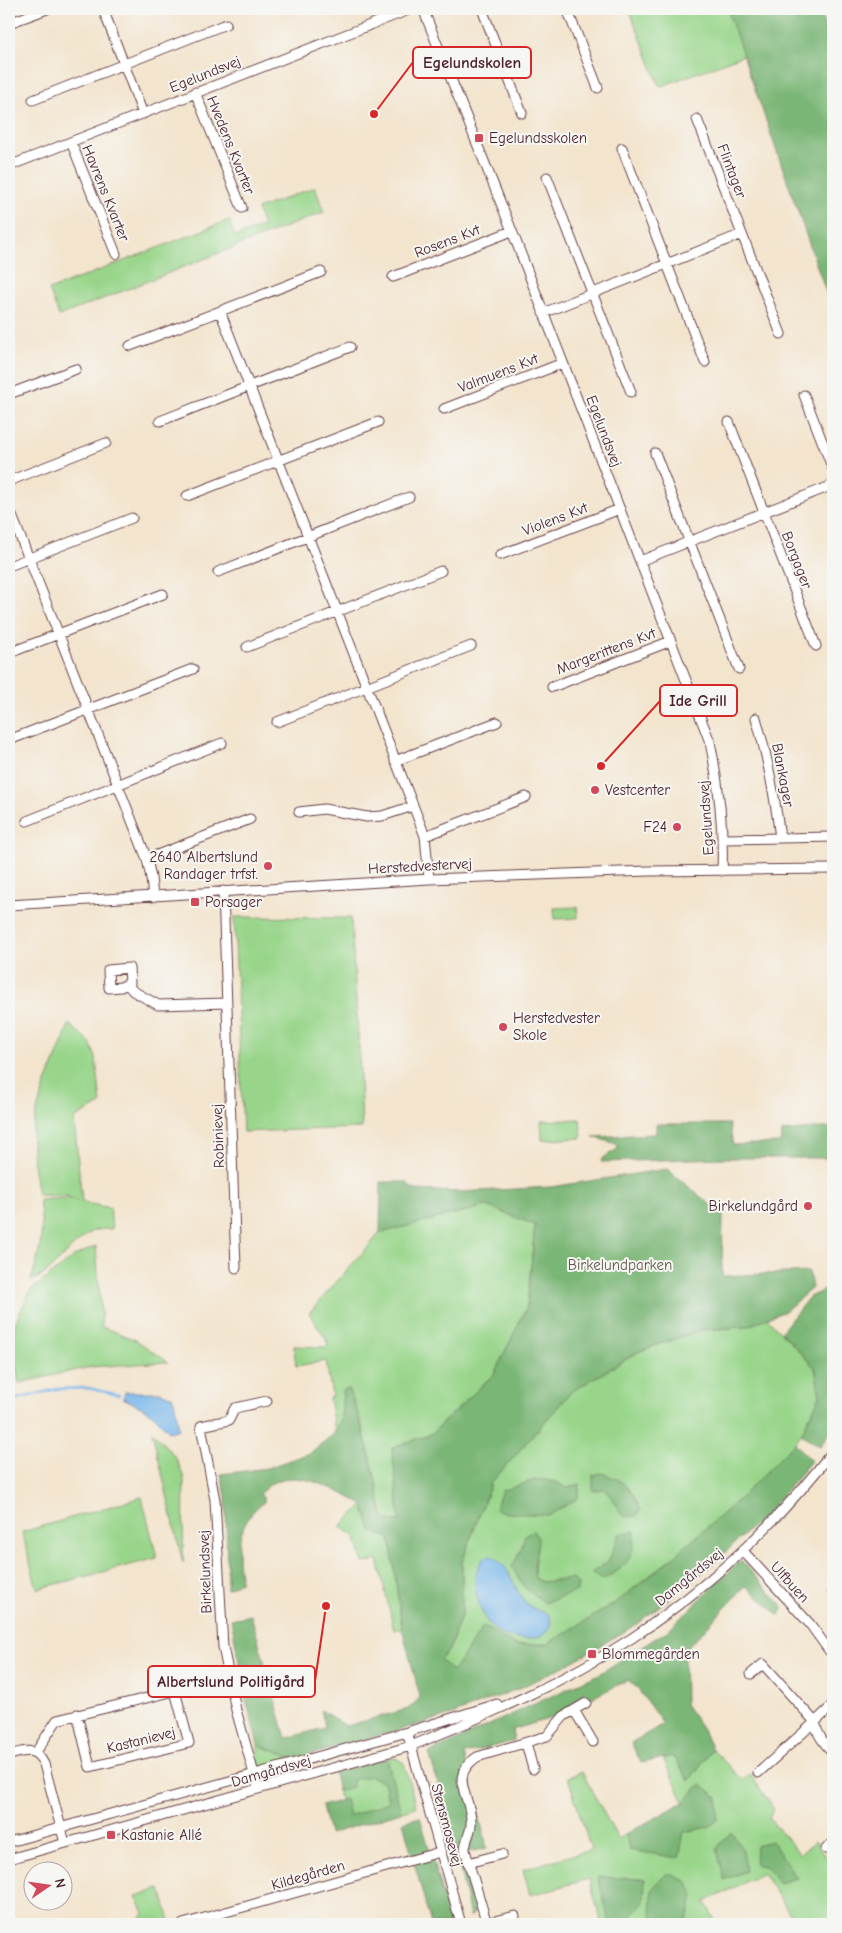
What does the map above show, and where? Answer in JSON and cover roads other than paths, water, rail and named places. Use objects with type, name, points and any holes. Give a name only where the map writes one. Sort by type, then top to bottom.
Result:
[{"type":"street","points":[[9,23],[47,9]]},
{"type":"street","points":[[103,9],[143,114]]},
{"type":"street","name":"Egelundsvej","points":[[10,165],[411,9]]},
{"type":"street","name":"Egelundsvej","points":[[423,9],[512,231],[710,742],[720,796],[723,839],[722,872]]},
{"type":"street","points":[[482,9],[522,113]]},
{"type":"street","points":[[567,9],[598,88]]},
{"type":"street","points":[[33,100],[226,24]]},
{"type":"street","name":"Hvedens Kvarter","points":[[195,92],[242,208]]},
{"type":"street","name":"Flintager","points":[[697,119],[781,334]]},
{"type":"street","name":"Havrens Kvarter","points":[[71,142],[116,254]]},
{"type":"street","points":[[622,148],[705,362]]},
{"type":"street","points":[[548,177],[631,392]]},
{"type":"street","name":"Rosens Kvt","points":[[393,277],[512,231]]},
{"type":"street","points":[[543,313],[742,234]]},
{"type":"street","points":[[130,346],[321,272]]},
{"type":"street","points":[[220,311],[425,836],[429,879]]},
{"type":"street","points":[[160,421],[350,348]]},
{"type":"street","name":"Valmuens Kvt","points":[[444,409],[563,363]]},
{"type":"street","points":[[9,394],[76,369]]},
{"type":"street","points":[[804,395],[833,469]]},
{"type":"street","points":[[188,496],[378,422]]},
{"type":"street","name":"Borgager","points":[[729,422],[816,646]]},
{"type":"street","points":[[9,481],[106,443]]},
{"type":"street","points":[[655,453],[739,668]]},
{"type":"street","points":[[640,561],[833,485]]},
{"type":"street","points":[[218,572],[409,497]]},
{"type":"street","points":[[9,508],[147,859],[153,897]]},
{"type":"street","name":"Violens Kvt","points":[[500,555],[620,509]]},
{"type":"street","points":[[9,566],[132,518]]},
{"type":"street","points":[[247,646],[441,571]]},
{"type":"street","points":[[9,653],[163,594]]},
{"type":"street","name":"Margerittens Kvt","points":[[552,687],[671,641]]},
{"type":"street","points":[[277,722],[471,646]]},
{"type":"street","points":[[9,740],[193,669]]},
{"type":"street","name":"Blankager","points":[[756,718],[774,793],[780,838]]},
{"type":"street","points":[[396,761],[497,722]]},
{"type":"street","points":[[27,820],[222,743]]},
{"type":"street","points":[[425,836],[526,797]]},
{"type":"street","points":[[299,812],[324,808],[367,816],[382,816],[413,806]]},
{"type":"street","points":[[147,859],[250,819]]},
{"type":"street","points":[[723,839],[833,837]]},
{"type":"street","name":"Herstedvestervej","points":[[9,904],[153,897],[429,879],[649,871],[722,872],[833,869]]},
{"type":"street","name":"Robinievej","points":[[223,891],[236,1268]]},
{"type":"street","points":[[126,984],[133,991],[158,1005],[228,1003]]},
{"type":"street","name":"Birkelundsvej","points":[[258,1788],[234,1702],[223,1647],[219,1605],[216,1500],[201,1426],[228,1420],[235,1408],[267,1401]]},
{"type":"street","name":"Damgårdsvej","points":[[9,1859],[411,1746],[475,1720],[535,1692],[576,1671],[631,1638],[701,1588],[744,1551],[798,1494],[833,1451]]},
{"type":"street","name":"Ulfbuen","points":[[744,1551],[810,1624],[833,1656]]},
{"type":"street","points":[[751,1674],[763,1664],[815,1722],[820,1738],[833,1753]]},
{"type":"street","name":"Kastanievej","points":[[36,1752],[57,1720],[77,1714],[175,1691],[189,1743],[90,1767],[77,1714]]},
{"type":"street","name":"Damgårdsvej","points":[[9,1842],[407,1732],[535,1692]]},
{"type":"street","points":[[758,1773],[815,1722],[833,1702]]},
{"type":"street","points":[[515,1916],[485,1924],[465,1850],[465,1841],[472,1826],[461,1781],[464,1770],[469,1762],[477,1756],[547,1736],[564,1716],[586,1704]]},
{"type":"street","points":[[574,1710],[593,1742]]},
{"type":"street","name":"Stensmosevej","points":[[407,1732],[461,1924]]},
{"type":"street","points":[[526,1743],[533,1769]]},
{"type":"street","points":[[9,1755],[36,1752],[44,1764],[65,1843]]},
{"type":"street","points":[[826,1849],[833,1843]]},
{"type":"street","name":"Kildegården","points":[[184,1924],[440,1852]]},
{"type":"street","points":[[468,1863],[502,1854]]},
{"type":"water","points":[[125,1392],[160,1392],[172,1396],[179,1429],[170,1432],[150,1412],[123,1398]]},
{"type":"water","points":[[491,1556],[503,1565],[526,1603],[550,1616],[550,1625],[546,1632],[539,1637],[520,1639],[501,1634],[494,1629],[483,1614],[478,1600],[475,1580],[477,1570],[482,1561],[485,1557]]},
{"type":"waterway","points":[[9,1401],[57,1389],[88,1388],[119,1395]]},
{"type":"place","name":"Egelundskolen","points":[[374,114]]},
{"type":"place","name":"Egelundsskolen","points":[[479,138]]},
{"type":"place","name":"Ide Grill","points":[[601,766]]},
{"type":"place","name":"Vestcenter","points":[[595,790]]},
{"type":"place","name":"F24","points":[[677,827]]},
{"type":"place","name":"2640 Albertslund Randager trfst.","points":[[268,866]]},
{"type":"place","name":"Porsager","points":[[195,902]]},
{"type":"place","name":"Herstedvester Skole","points":[[503,1027]]},
{"type":"place","name":"Birkelundgård","points":[[808,1206]]},
{"type":"place","name":"Albertslund Politigård","points":[[326,1606]]},
{"type":"place","name":"Blommegården","points":[[592,1654]]},
{"type":"place","name":"Kastanie Allé","points":[[111,1835]]},
{"type":"park label","name":"Birkelundparken","points":[[620,1265]]}]
